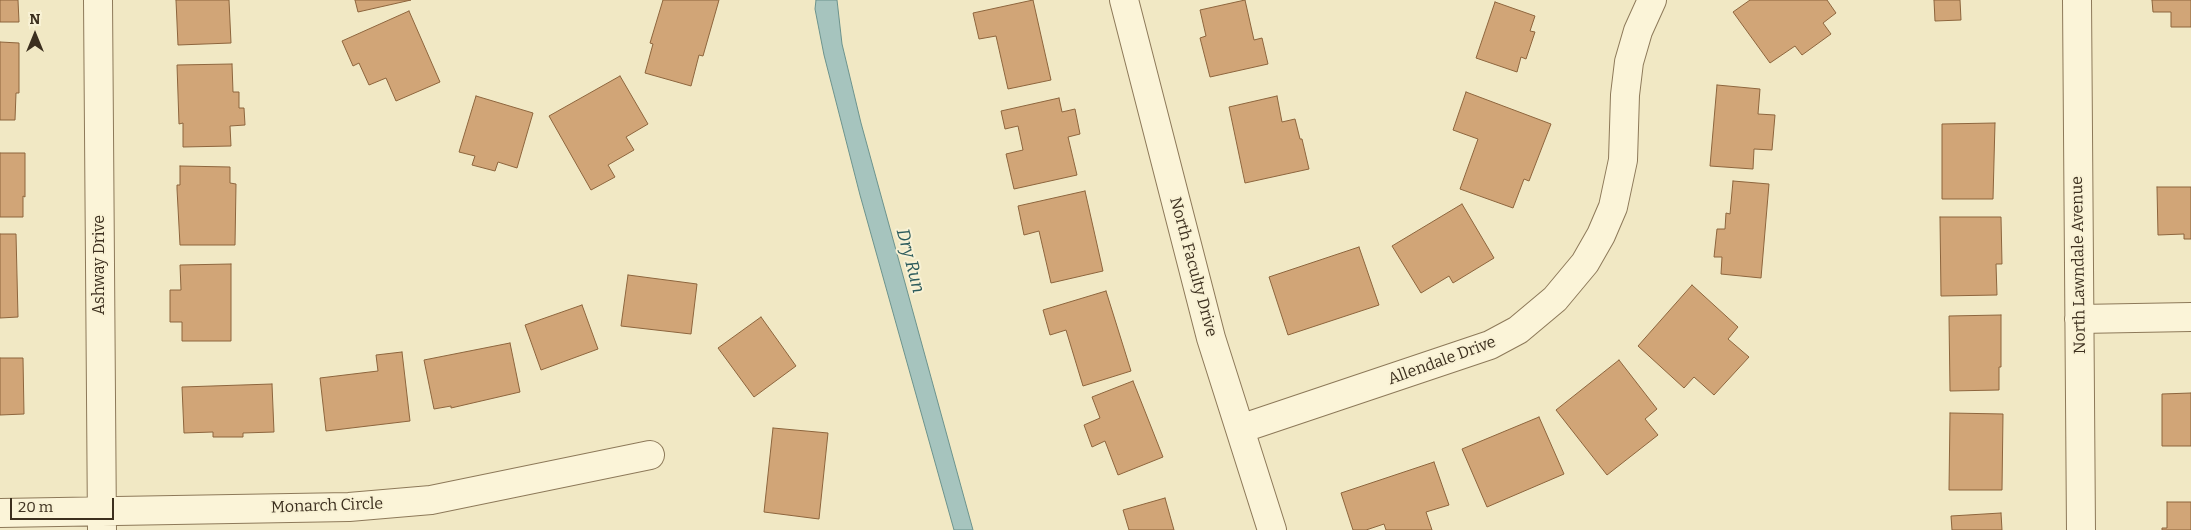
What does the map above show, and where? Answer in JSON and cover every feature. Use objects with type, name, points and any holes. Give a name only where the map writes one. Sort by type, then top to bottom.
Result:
[{"type":"street","name":"Ashway Drive","points":[[98,0],[102,521]]},
{"type":"street","name":"North Faculty Drive","points":[[1124,0],[1211,338],[1272,530]]},
{"type":"street","name":"Allendale Drive","points":[[1240,429],[1490,345],[1518,330],[1555,299],[1585,263],[1601,235],[1613,207],[1624,160],[1625,95],[1629,62],[1638,31],[1652,0]]},
{"type":"street","name":"North Lawndale Avenue","points":[[2077,0],[2081,530]]},
{"type":"street","points":[[2080,319],[2191,317]]},
{"type":"street","name":"Monarch Circle","points":[[0,513],[102,521],[349,507],[431,500],[650,455]]},
{"type":"water","name":"Dry Run","points":[[816,0],[837,0],[842,44],[861,123],[973,530],[954,530],[860,195],[824,55],[815,9]]},
{"type":"building","points":[[0,0],[18,0],[19,22],[0,22]]},
{"type":"building","points":[[176,0],[229,0],[231,43],[178,45]]},
{"type":"building","points":[[355,0],[411,0],[358,12]]},
{"type":"building","points":[[663,0],[719,0],[703,56],[699,55],[691,86],[645,73],[653,44],[650,43]]},
{"type":"building","points":[[1033,0],[1051,80],[1008,89],[996,36],[979,39],[973,13]]},
{"type":"building","points":[[1245,0],[1254,40],[1262,38],[1268,64],[1210,77],[1200,38],[1206,36],[1200,10]]},
{"type":"building","points":[[1750,0],[1827,0],[1836,13],[1823,23],[1831,34],[1802,55],[1795,46],[1770,63],[1733,12]]},
{"type":"building","points":[[1934,0],[1960,0],[1961,20],[1935,21]]},
{"type":"building","points":[[2152,0],[2191,0],[2191,27],[2171,27],[2171,12],[2153,12]]},
{"type":"building","points":[[1495,2],[1535,16],[1530,31],[1535,32],[1526,59],[1521,57],[1517,72],[1476,58]]},
{"type":"building","points":[[409,11],[440,82],[396,101],[386,78],[369,85],[359,63],[353,66],[342,41]]},
{"type":"building","points":[[0,42],[19,43],[19,93],[16,93],[15,120],[0,120]]},
{"type":"building","points":[[232,64],[233,92],[239,92],[239,108],[244,108],[245,125],[230,126],[231,146],[183,147],[183,123],[179,124],[177,65]]},
{"type":"building","points":[[620,76],[648,124],[626,137],[634,150],[608,165],[615,177],[591,190],[549,116]]},
{"type":"building","points":[[1717,85],[1760,89],[1758,114],[1775,115],[1772,150],[1754,149],[1753,169],[1710,166]]},
{"type":"building","points":[[1466,92],[1551,124],[1529,181],[1524,179],[1513,208],[1460,189],[1478,139],[1453,130]]},
{"type":"building","points":[[476,96],[533,113],[517,168],[498,162],[495,171],[472,165],[475,156],[459,152]]},
{"type":"building","points":[[1277,96],[1282,122],[1295,119],[1309,169],[1245,183],[1229,107]]},
{"type":"building","points":[[1059,98],[1062,112],[1075,109],[1080,134],[1068,137],[1077,175],[1014,189],[1006,154],[1023,150],[1018,126],[1005,129],[1001,111]]},
{"type":"building","points":[[1995,123],[1993,199],[1942,199],[1942,124]]},
{"type":"building","points":[[0,153],[25,153],[23,217],[0,217]]},
{"type":"building","points":[[180,166],[230,167],[230,183],[236,184],[235,245],[180,245],[177,185],[180,185]]},
{"type":"building","points":[[1733,181],[1769,184],[1761,278],[1721,274],[1722,257],[1714,257],[1717,229],[1725,229],[1726,213],[1730,214]]},
{"type":"building","points":[[2157,187],[2191,187],[2191,239],[2184,239],[2184,234],[2158,235]]},
{"type":"building","points":[[1085,191],[1103,271],[1051,283],[1039,231],[1024,235],[1018,206]]},
{"type":"building","points":[[1462,204],[1494,258],[1453,283],[1449,276],[1421,293],[1392,246]]},
{"type":"building","points":[[1940,217],[2001,217],[2002,264],[1996,264],[1997,295],[1941,296]]},
{"type":"building","points":[[0,234],[16,234],[18,317],[0,318]]},
{"type":"building","points":[[1359,247],[1379,305],[1288,335],[1269,277]]},
{"type":"building","points":[[231,264],[231,341],[182,341],[182,322],[170,322],[170,290],[181,290],[180,265]]},
{"type":"building","points":[[628,275],[697,284],[691,334],[621,326]]},
{"type":"building","points":[[1692,285],[1738,327],[1728,339],[1749,357],[1714,395],[1694,377],[1684,388],[1638,346]]},
{"type":"building","points":[[1106,291],[1131,371],[1083,386],[1066,330],[1050,335],[1043,310]]},
{"type":"building","points":[[582,305],[598,349],[541,370],[525,325]]},
{"type":"building","points":[[2001,315],[1999,390],[1950,391],[1949,316]]},
{"type":"building","points":[[761,317],[796,366],[754,397],[718,348]]},
{"type":"building","points":[[510,343],[520,392],[451,408],[451,406],[434,409],[424,360]]},
{"type":"building","points":[[402,352],[410,421],[326,431],[320,378],[378,371],[376,355]]},
{"type":"building","points":[[0,358],[23,358],[24,414],[0,415]]},
{"type":"building","points":[[1619,360],[1657,409],[1645,419],[1658,435],[1607,475],[1556,410]]},
{"type":"building","points":[[1133,381],[1163,457],[1118,475],[1105,441],[1092,447],[1084,425],[1100,418],[1092,397]]},
{"type":"building","points":[[272,384],[274,432],[243,433],[243,437],[213,437],[213,432],[184,433],[182,387]]},
{"type":"building","points":[[2191,393],[2191,446],[2162,446],[2162,394]]},
{"type":"building","points":[[1950,413],[2003,414],[2002,490],[1949,490]]},
{"type":"building","points":[[1539,417],[1564,474],[1487,507],[1462,449]]},
{"type":"building","points":[[773,428],[828,433],[819,519],[764,512]]},
{"type":"building","points":[[1434,462],[1449,505],[1426,512],[1432,530],[1386,530],[1384,524],[1366,530],[1353,530],[1341,493]]},
{"type":"building","points":[[1165,498],[1174,530],[1129,530],[1123,510]]},
{"type":"building","points":[[2167,502],[2191,502],[2191,530],[2162,530],[2162,528],[2167,528]]},
{"type":"building","points":[[2001,513],[2002,530],[1952,530],[1951,516]]}]
